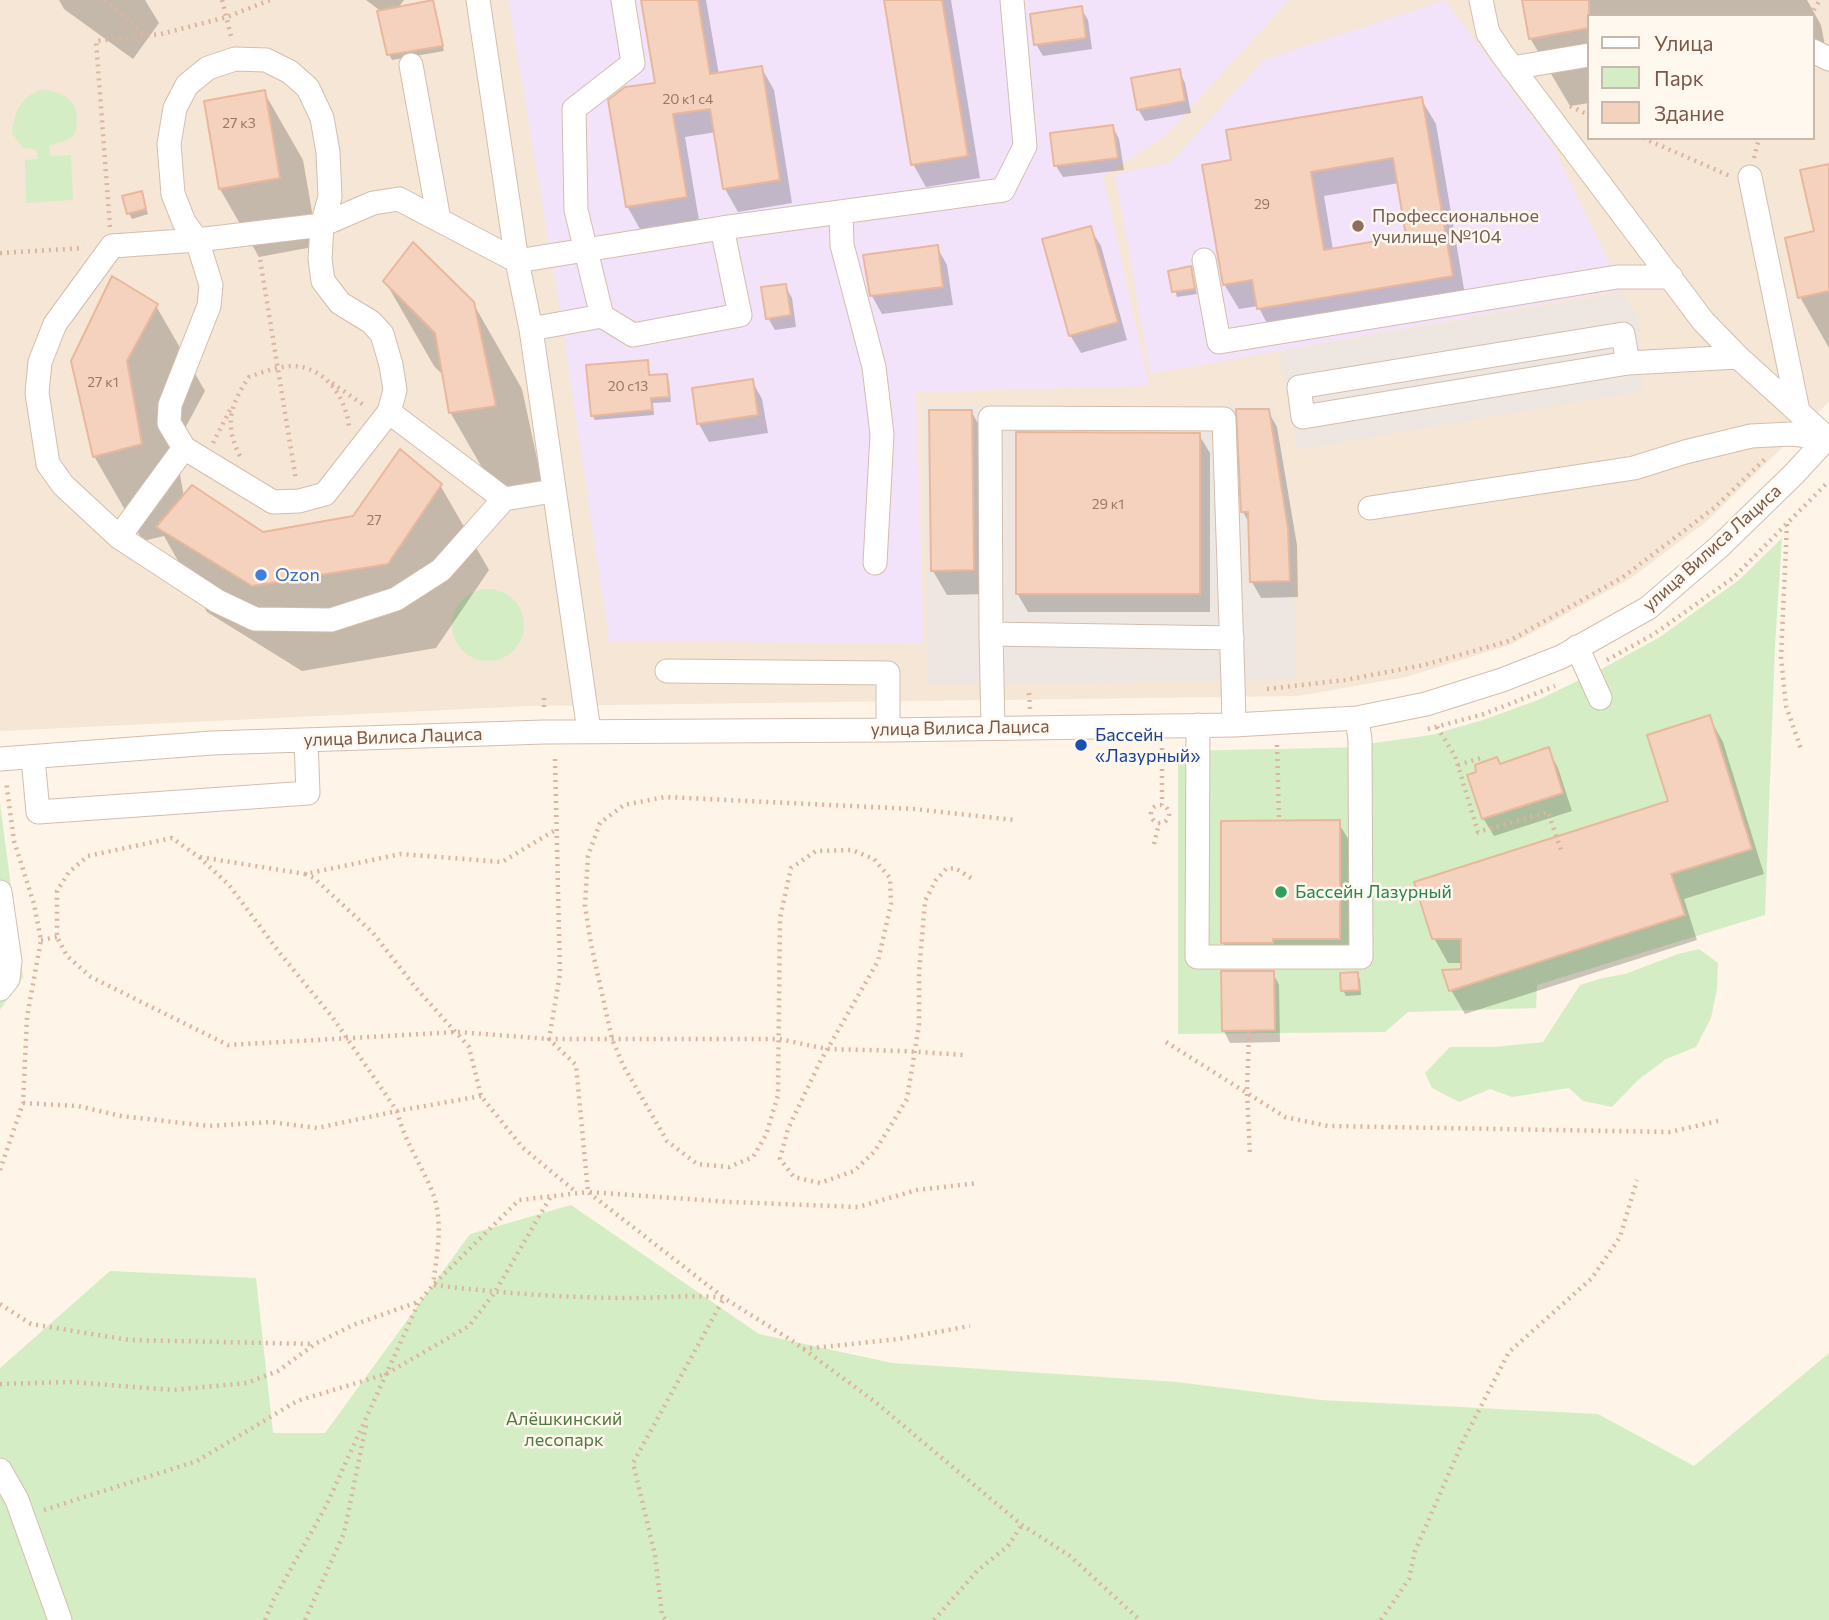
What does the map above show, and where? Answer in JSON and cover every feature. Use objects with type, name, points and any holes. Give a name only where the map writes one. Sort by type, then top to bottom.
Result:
[{"type":"street","points":[[478,0],[517,261],[531,329],[589,731]]},
{"type":"street","points":[[602,316],[576,210],[574,109],[632,63],[623,0]]},
{"type":"street","points":[[553,491],[505,499],[441,570],[396,599],[331,620],[255,619],[217,601],[119,537],[63,485],[48,464],[37,393],[40,362],[55,324],[112,246],[197,240],[322,225],[373,203],[399,199],[517,261],[722,228],[1003,190],[1025,146],[1012,0]]},
{"type":"street","points":[[1481,0],[1488,33],[1703,321],[1738,357],[1828,437]]},
{"type":"street","points":[[1513,68],[1588,55]]},
{"type":"street","points":[[235,59],[266,60],[290,72],[308,88],[322,118],[328,152],[330,197],[322,225],[320,259],[323,281],[340,303],[371,322],[382,334],[391,365],[394,390],[386,415],[325,494],[299,501],[273,502],[184,448],[169,423],[170,405],[209,306],[211,285],[197,240],[184,222],[173,194],[169,144],[174,108],[187,85],[208,68],[235,59]]},
{"type":"street","points":[[411,65],[439,220]]},
{"type":"street","points":[[1750,177],[1798,411]]},
{"type":"street","points":[[841,213],[842,245],[874,367],[882,434],[875,564]]},
{"type":"street","points":[[531,329],[602,316],[633,335],[740,315],[722,228]]},
{"type":"street","points":[[1204,260],[1219,342],[1616,277],[1671,277]]},
{"type":"street","points":[[1628,363],[1623,334],[1299,387],[1303,417],[1628,363],[1738,357]]},
{"type":"street","points":[[386,415],[505,499]]},
{"type":"street","points":[[993,728],[990,418],[1224,419],[1234,725]]},
{"type":"street","points":[[1370,508],[1634,468],[1751,436],[1791,434],[1828,437]]},
{"type":"street","name":"улица Вилиса Лациса","points":[[0,759],[212,743],[589,731],[1234,725],[1357,718],[1426,704],[1502,680],[1561,657],[1648,608],[1719,547],[1828,437]]},
{"type":"street","points":[[119,537],[184,448]]},
{"type":"street","points":[[991,634],[1231,638]]},
{"type":"street","points":[[1577,647],[1600,698]]},
{"type":"street","points":[[667,671],[888,673],[888,730]]},
{"type":"street","points":[[1198,725],[1197,957],[1361,957],[1360,740],[1357,718]]},
{"type":"street","points":[[33,758],[38,811],[65,810],[308,793],[306,740]]},
{"type":"street","points":[[0,892],[10,961],[8,979],[0,989]]},
{"type":"street","points":[[0,1471],[17,1500],[60,1620]]},
{"type":"path","points":[[105,0],[145,35]]},
{"type":"path","points":[[222,0],[235,59]]},
{"type":"path","points":[[0,253],[112,246],[96,41],[145,35],[227,17],[270,0]]},
{"type":"path","points":[[1648,140],[1732,177],[1750,177]]},
{"type":"path","points":[[256,233],[299,501]]},
{"type":"path","points":[[204,460],[249,377],[278,368],[292,366],[310,369],[386,415]]},
{"type":"path","points":[[325,379],[346,409],[349,443],[346,466]]},
{"type":"path","points":[[232,407],[231,439],[256,492]]},
{"type":"path","points":[[1267,688],[1385,673],[1509,641],[1623,577],[1714,508],[1771,453],[1816,494]]},
{"type":"path","points":[[1787,523],[1781,657],[1786,706],[1801,749]]},
{"type":"path","points":[[1437,727],[1455,756],[1478,832],[1548,812],[1561,850]]},
{"type":"path","points":[[1277,745],[1279,820]]},
{"type":"path","points":[[1162,748],[1162,805]]},
{"type":"path","points":[[1458,765],[1481,758],[1483,762]]},
{"type":"path","points":[[549,1039],[560,974],[555,759]]},
{"type":"path","points":[[971,878],[955,868],[946,869],[936,880],[925,901],[916,1052],[906,1099],[875,1151],[854,1171],[820,1183],[794,1177],[780,1159],[788,1129],[827,1049],[878,961],[891,904],[890,878],[874,859],[852,850],[816,851],[791,868],[780,918],[778,1095],[766,1135],[753,1157],[729,1167],[697,1164],[667,1141],[623,1065],[612,1039],[591,944],[585,906],[588,856],[600,823],[624,806],[665,797],[914,809],[1015,820]]},
{"type":"path","points":[[1162,805],[1168,809],[1169,816],[1166,821],[1159,823],[1153,819],[1152,812],[1155,806],[1162,805]]},
{"type":"path","points":[[1154,845],[1159,823]]},
{"type":"path","points":[[305,874],[401,854],[502,862],[557,829]]},
{"type":"path","points":[[433,1284],[439,1236],[434,1194],[401,1129],[397,1111],[348,1039],[333,1018],[229,885],[199,857],[172,838],[88,856],[69,872],[57,891],[57,937],[67,956],[91,977],[228,1045],[348,1039],[457,1032],[549,1039],[779,1039],[827,1049],[964,1055]]},
{"type":"path","points":[[199,857],[305,874],[314,878],[373,933],[416,988],[469,1047],[481,1096],[523,1148],[576,1192]]},
{"type":"path","points":[[41,940],[57,937]]},
{"type":"path","points":[[1249,1031],[1247,1093],[1250,1155]]},
{"type":"path","points":[[549,1039],[576,1065],[589,1192],[724,1298],[802,1349],[874,1401],[1022,1525],[1070,1556],[1140,1620]]},
{"type":"path","points":[[1166,1042],[1285,1117],[1328,1126],[1670,1132],[1722,1120]]},
{"type":"path","points":[[23,1103],[78,1106],[121,1116],[209,1126],[271,1122],[317,1128],[481,1096]]},
{"type":"path","points":[[1381,1620],[1409,1579],[1415,1551],[1464,1439],[1509,1352],[1592,1278],[1620,1237],[1637,1180]]},
{"type":"path","points":[[265,1620],[326,1506],[419,1302],[433,1284],[519,1200],[589,1192],[858,1207],[917,1190],[978,1183]]},
{"type":"path","points":[[23,1517],[197,1461],[297,1401],[386,1374],[469,1326],[495,1292],[551,1196]]},
{"type":"path","points":[[433,1284],[495,1292],[633,1298],[724,1298]]},
{"type":"path","points":[[666,1620],[662,1615],[655,1555],[633,1463],[724,1298]]},
{"type":"path","points":[[0,1384],[71,1382],[173,1390],[247,1383],[278,1371],[315,1344],[353,1325],[419,1302]]},
{"type":"path","points":[[0,1304],[31,1324],[129,1340],[315,1344]]},
{"type":"path","points":[[802,1349],[899,1339],[970,1326]]},
{"type":"path","points":[[305,1620],[344,1533],[369,1412]]},
{"type":"path","points":[[934,1620],[977,1572],[1008,1546],[1022,1525]]},
{"type":"shaded area","points":[[0,0],[1829,0],[1829,402],[1707,521],[1631,578],[1512,644],[1406,677],[1298,696],[530,706],[0,731]]},
{"type":"shaded area","points":[[508,0],[1289,0],[1165,136],[1103,176],[1149,386],[916,392],[924,644],[609,641],[562,323]]},
{"type":"shaded area","name":"Профессиональное училище №104","points":[[1445,0],[1551,142],[1623,290],[1150,374],[1115,174],[1170,163],[1263,60]]},
{"type":"shaded area","points":[[1622,293],[1639,321],[1643,391],[1298,450],[1279,352]]},
{"type":"shaded area","points":[[924,406],[1274,406],[1293,524],[1296,680],[928,685]]},
{"type":"green space","points":[[43,89],[71,101],[76,112],[74,135],[49,146],[50,156],[71,155],[73,200],[26,203],[25,160],[38,159],[36,149],[23,148],[12,133],[20,106],[29,96]]},
{"type":"green space","points":[[1782,538],[1775,645],[1765,915],[1537,985],[1536,1008],[1408,1012],[1385,1032],[1178,1034],[1178,751],[1367,747],[1367,744],[1431,735],[1483,720],[1538,700],[1660,637],[1739,580]]},
{"type":"green space","points":[[488,589],[502,592],[514,599],[521,611],[524,625],[521,639],[514,651],[502,658],[488,661],[474,658],[462,651],[455,639],[452,625],[455,611],[462,599],[474,592]]},
{"type":"green space","points":[[0,803],[23,977],[0,1010]]},
{"type":"green space","points":[[1699,949],[1718,963],[1717,989],[1711,1018],[1696,1047],[1666,1059],[1638,1080],[1612,1107],[1583,1101],[1569,1088],[1512,1097],[1490,1089],[1459,1102],[1432,1088],[1425,1073],[1450,1047],[1494,1047],[1543,1042],[1580,985],[1625,974]]},
{"type":"green space","name":"Алёшкинский лесопарк","points":[[571,1205],[759,1334],[892,1363],[1177,1382],[1321,1400],[1598,1414],[1694,1466],[1829,1353],[1829,1620],[0,1620],[0,1368],[110,1271],[256,1278],[273,1433],[325,1433],[470,1234]]},
{"type":"building","points":[[433,0],[443,46],[387,55],[377,11]]},
{"type":"building","points":[[641,0],[698,0],[710,74],[762,66],[780,180],[723,189],[710,109],[673,114],[687,197],[626,207],[608,100],[625,87],[655,83]]},
{"type":"building","points":[[884,0],[942,0],[968,156],[911,165]]},
{"type":"building","points":[[1522,0],[1589,0],[1588,28],[1529,39]]},
{"type":"building","points":[[1082,6],[1086,38],[1034,45],[1030,14]]},
{"type":"building","points":[[1180,69],[1185,101],[1137,110],[1131,78]]},
{"type":"building","points":[[265,90],[280,178],[219,189],[204,101]]},
{"type":"building","points":[[1422,97],[1453,276],[1257,309],[1252,280],[1223,285],[1202,165],[1231,160],[1226,130]],"holes":[[[1393,158],[1406,236],[1324,250],[1311,172]]]},
{"type":"building","points":[[1113,125],[1118,158],[1054,166],[1050,133]]},
{"type":"building","points":[[1829,164],[1829,291],[1798,298],[1785,238],[1814,231],[1800,170]]},
{"type":"building","points":[[142,191],[146,209],[127,214],[122,196]]},
{"type":"building","points":[[1091,226],[1118,322],[1069,336],[1042,239]]},
{"type":"building","points":[[413,242],[474,302],[496,406],[449,413],[435,333],[383,281]]},
{"type":"building","points":[[938,245],[943,287],[870,296],[863,255]]},
{"type":"building","points":[[1191,266],[1195,289],[1172,292],[1168,271]]},
{"type":"building","points":[[112,276],[158,304],[127,361],[142,444],[93,457],[71,361]]},
{"type":"building","points":[[786,284],[791,315],[766,319],[761,287]]},
{"type":"building","points":[[648,360],[649,375],[667,374],[669,397],[651,398],[652,410],[591,416],[586,365]]},
{"type":"building","points":[[753,379],[758,415],[697,424],[692,388]]},
{"type":"building","points":[[1236,409],[1269,409],[1288,528],[1290,581],[1250,582],[1248,512],[1241,512]]},
{"type":"building","points":[[929,410],[972,410],[974,570],[931,571]]},
{"type":"building","points":[[1016,432],[1200,433],[1200,594],[1016,594]]},
{"type":"building","points":[[400,449],[442,484],[388,564],[252,586],[156,527],[192,485],[263,532],[353,516]]},
{"type":"building","points":[[1710,715],[1752,849],[1671,874],[1685,915],[1449,991],[1442,970],[1461,969],[1461,939],[1432,939],[1414,882],[1668,801],[1647,735]]},
{"type":"building","points":[[1549,747],[1563,793],[1482,819],[1467,775],[1476,772],[1475,765],[1497,757],[1500,764]]},
{"type":"building","points":[[1340,820],[1340,939],[1273,939],[1273,943],[1221,943],[1221,821]]},
{"type":"building","points":[[1221,971],[1274,971],[1275,1030],[1222,1031]]},
{"type":"building","points":[[1358,972],[1359,990],[1341,991],[1340,973]]},
{"type":"place","name":"Профессиональное училище №104","points":[[1358,226]]},
{"type":"place","name":"Ozon","points":[[261,575]]},
{"type":"place","name":"Бассейн «Лазурный»","points":[[1081,745]]},
{"type":"place","name":"Бассейн Лазурный","points":[[1281,892]]}]
